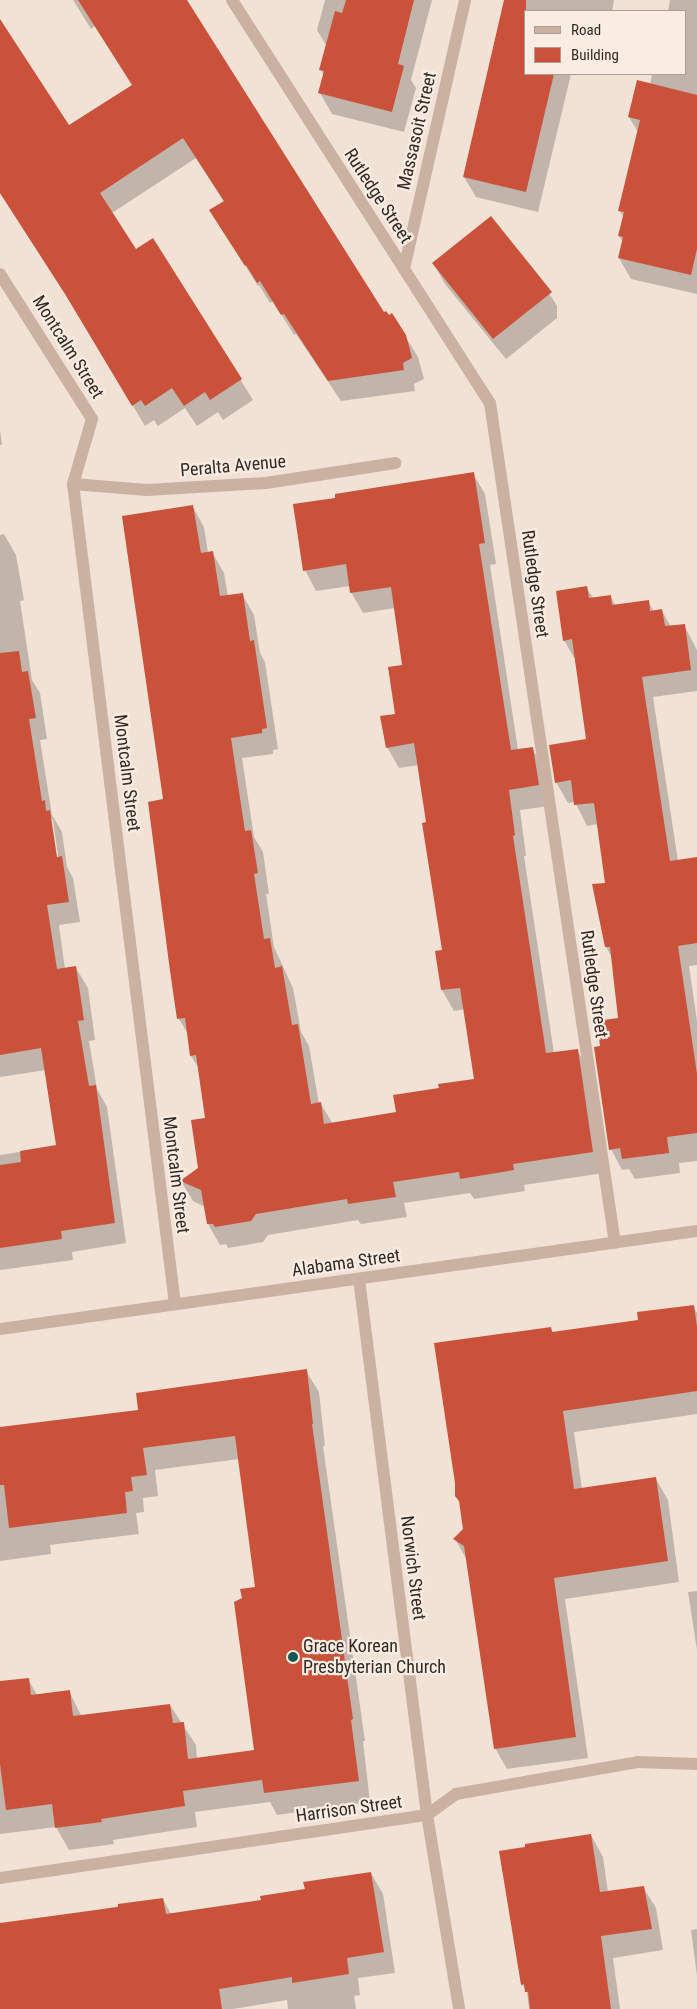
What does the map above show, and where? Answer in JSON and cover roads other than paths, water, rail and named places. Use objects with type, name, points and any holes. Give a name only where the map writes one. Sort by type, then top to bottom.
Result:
[{"type":"street","name":"Rutledge Street","points":[[232,0],[490,403],[615,1243]]},
{"type":"street","name":"Massasoit Street","points":[[404,269],[465,0]]},
{"type":"street","name":"Montcalm Street","points":[[0,274],[92,419],[73,484],[175,1304]]},
{"type":"street","name":"Peralta Avenue","points":[[73,484],[147,490],[266,484],[395,462]]},
{"type":"street","name":"Alabama Street","points":[[0,1329],[697,1231]]},
{"type":"street","name":"Norwich Street","points":[[359,1279],[426,1815],[459,2009]]},
{"type":"street","name":"Harrison Street","points":[[0,1878],[426,1815],[456,1794],[637,1762],[697,1764]]},
{"type":"place","name":"Grace Korean Presbyterian Church","points":[[293,1657]]}]
